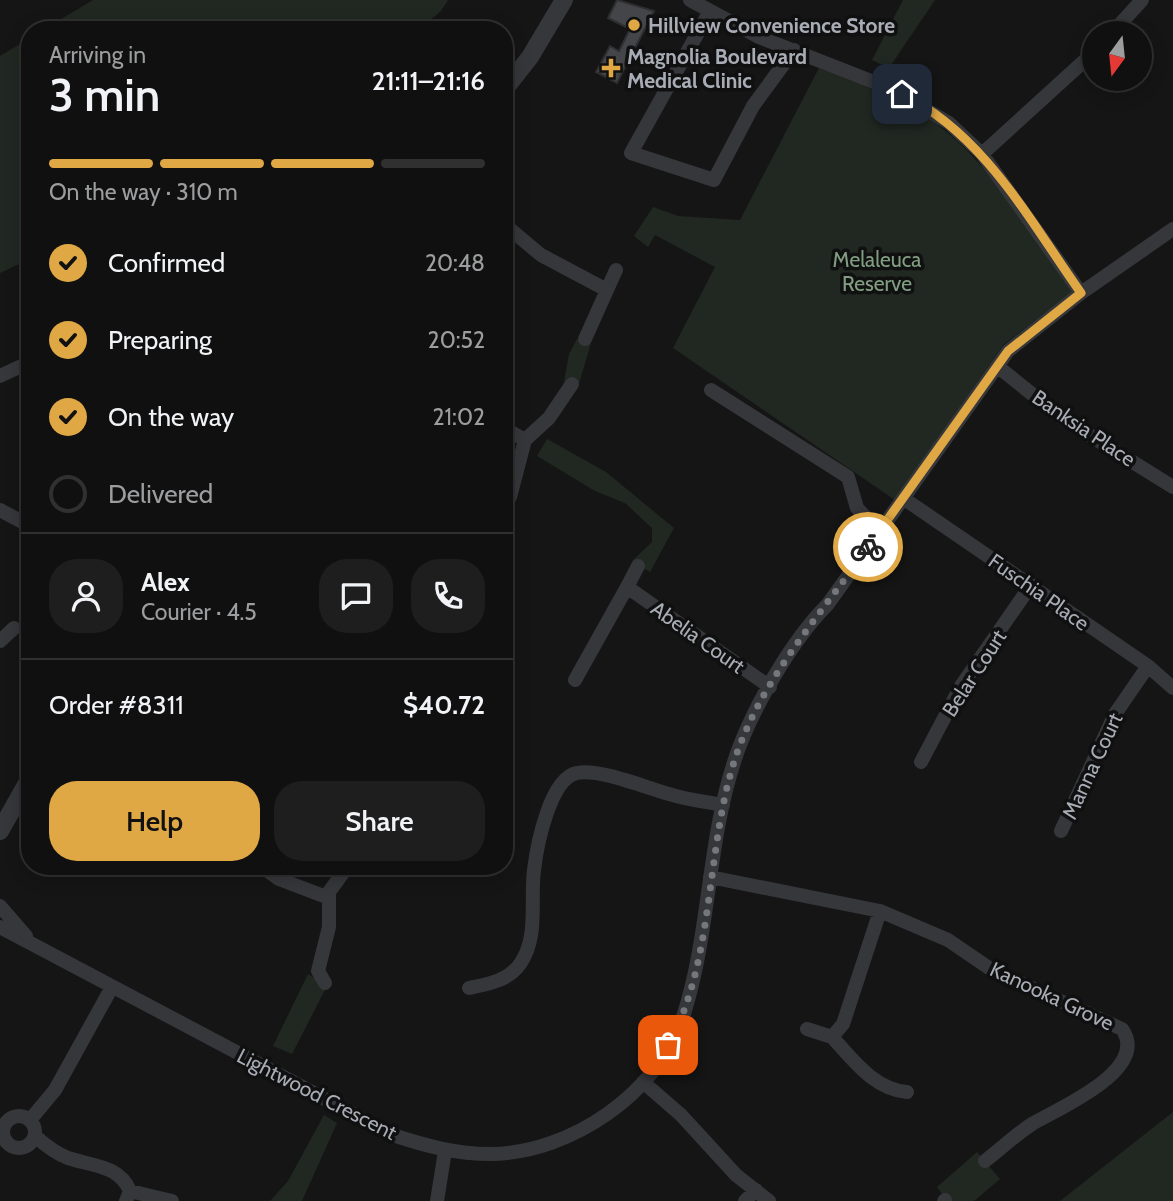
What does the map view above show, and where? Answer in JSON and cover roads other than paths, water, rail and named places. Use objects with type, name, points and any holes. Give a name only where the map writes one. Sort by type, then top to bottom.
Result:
[{"type":"street","points":[[513,78],[530,57],[564,0]]},
{"type":"street","points":[[690,0],[759,37],[915,100],[949,124],[982,154],[1081,293]]},
{"type":"street","points":[[1123,21],[1142,0]]},
{"type":"street","points":[[710,11],[631,153],[713,180],[753,106],[794,50]]},
{"type":"street","points":[[982,154],[1082,63]]},
{"type":"street","name":"Lightwood Crescent","points":[[0,927],[393,1135],[445,1152],[493,1154],[557,1141],[589,1126],[628,1097],[643,1082],[659,1061],[682,1018],[695,969],[723,805],[734,761],[773,683],[801,651],[828,604],[1008,351],[1081,293],[1173,229]]},
{"type":"street","points":[[513,232],[541,255],[605,289]]},
{"type":"street","points":[[585,339],[605,289],[616,270]]},
{"type":"street","name":"Banksia Place","points":[[997,366],[1062,418],[1173,487]]},
{"type":"street","points":[[0,376],[21,368]]},
{"type":"street","points":[[513,485],[524,440],[549,418],[572,384]]},
{"type":"street","points":[[711,390],[848,477],[857,508],[879,531]]},
{"type":"street","points":[[513,433],[524,440]]},
{"type":"street","name":"Fuschia Place","points":[[902,498],[1148,666],[1173,688]]},
{"type":"street","points":[[0,510],[21,521]]},
{"type":"street","name":"Abelia Court","points":[[575,680],[638,566]]},
{"type":"street","name":"Belar Court","points":[[921,762],[961,686],[1031,585]]},
{"type":"street","name":"Abelia Court","points":[[627,587],[773,683]]},
{"type":"street","points":[[0,641],[14,628]]},
{"type":"street","name":"Manna Court","points":[[1061,831],[1115,714],[1148,666]]},
{"type":"street","points":[[469,988],[501,981],[519,966],[531,945],[534,869],[552,798],[560,782],[577,773],[593,774],[680,797],[723,805]]},
{"type":"street","points":[[0,831],[7,809],[21,790]]},
{"type":"street","points":[[273,875],[329,898]]},
{"type":"street","points":[[324,983],[318,971],[329,927],[329,892],[341,875]]},
{"type":"street","name":"Kanooka Grove","points":[[710,877],[880,911],[948,940],[992,970],[1118,1026],[1127,1037],[1126,1050],[1117,1067],[1098,1088],[1029,1126],[985,1161]]},
{"type":"street","name":"Lightwood Crescent","points":[[0,906],[29,940]]},
{"type":"street","points":[[832,1037],[843,1024],[880,911]]},
{"type":"street","points":[[30,1120],[55,1090],[112,987]]},
{"type":"street","points":[[807,1029],[832,1037],[855,1063],[887,1090],[907,1092]]},
{"type":"street","points":[[643,1082],[681,1115],[736,1175],[769,1201]]},
{"type":"street","points":[[30,1120],[15,1116],[3,1121],[4,1148],[24,1148],[35,1136]]},
{"type":"street","points":[[30,1120],[35,1136],[49,1149],[113,1171],[125,1179],[128,1196],[172,1201]]},
{"type":"street","points":[[436,1201],[445,1152]]},
{"type":"street","points":[[745,1201],[756,1190]]},
{"type":"place","name":"Hillview Convenience Store","points":[[634,25]]},
{"type":"place","name":"Magnolia Boulevard Medical Clinic","points":[[611,68]]},
{"type":"park label","name":"Melaleuca Reserve","points":[[877,271]]}]
